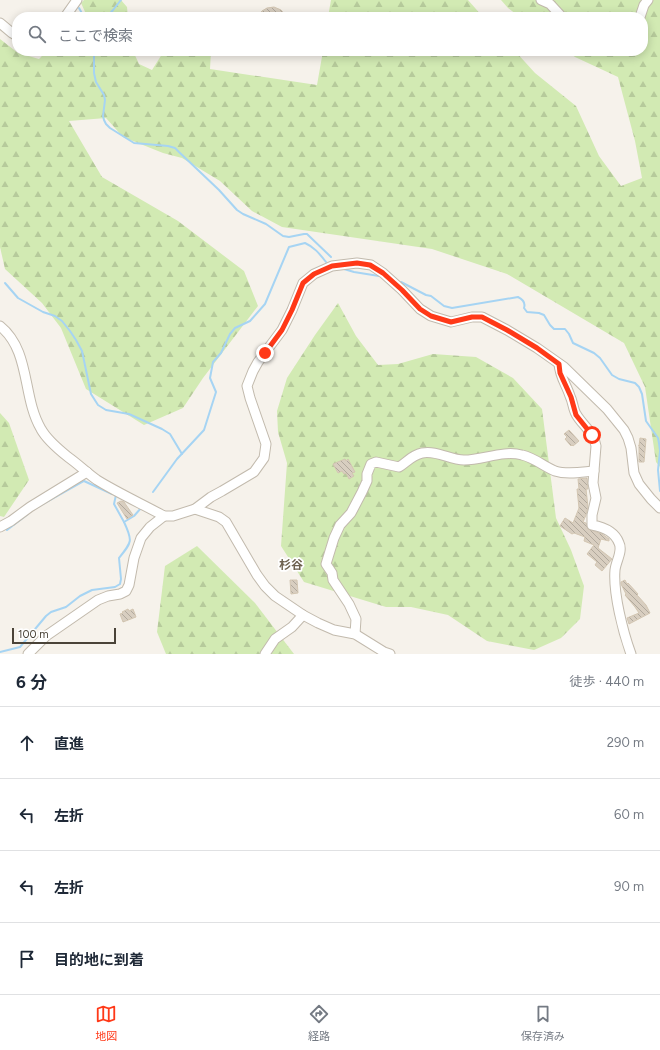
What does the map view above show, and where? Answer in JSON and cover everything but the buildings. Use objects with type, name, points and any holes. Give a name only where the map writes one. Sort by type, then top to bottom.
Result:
[{"type":"street","points":[[69,12],[77,0]]},
{"type":"street","points":[[541,0],[550,4],[557,12]]},
{"type":"street","points":[[642,12],[644,5],[648,0]]},
{"type":"street","points":[[0,23],[12,33]]},
{"type":"street","points":[[0,326],[14,342],[21,358],[34,412],[45,436],[96,479],[164,516],[173,516],[195,509],[211,497],[254,472],[264,458],[266,444],[247,386],[258,362],[282,330],[303,283],[314,274],[332,266],[357,263],[370,265],[383,273],[420,309],[431,316],[451,322],[472,317],[482,317],[537,348],[564,367],[624,430],[631,448],[634,473],[639,484],[660,508]]},
{"type":"street","points":[[559,364],[560,373],[571,397],[576,415],[595,440],[596,446],[593,483],[596,498],[592,515],[592,525],[601,527],[611,533],[620,543],[621,548],[615,570],[617,594],[622,624],[631,654]]},
{"type":"street","points":[[355,634],[356,619],[349,604],[333,580],[332,573],[326,564],[334,538],[340,525],[351,514],[362,492],[367,481],[367,474],[371,464],[376,462],[399,467],[406,463],[411,456],[434,452],[463,460],[473,460],[506,454],[520,454],[534,458],[554,470],[564,473],[594,472]]},
{"type":"street","points":[[0,527],[87,472]]},
{"type":"street","points":[[195,509],[219,517],[226,522],[257,575],[275,596],[303,615],[326,627],[355,634],[384,652],[390,654]]},
{"type":"street","points":[[28,654],[46,636],[88,606],[108,596],[120,594],[126,591],[130,585],[134,558],[141,538],[150,527],[164,516]]},
{"type":"street","points":[[265,654],[275,639],[292,627],[303,615]]},
{"type":"green space","points":[[84,0],[121,0],[127,7],[128,12],[85,12],[81,3]]},
{"type":"green space","points":[[331,0],[468,0],[479,12],[329,12]]},
{"type":"green space","points":[[501,0],[660,0],[660,467],[656,462],[645,387],[624,343],[507,274],[432,249],[282,227],[252,211],[220,181],[182,158],[163,153],[123,137],[106,118],[69,121],[102,177],[178,221],[244,271],[258,306],[203,378],[183,408],[144,425],[86,389],[61,328],[42,303],[5,269],[0,247],[0,39],[12,48],[12,56],[28,56],[39,59],[42,56],[135,56],[139,64],[152,70],[161,56],[211,56],[210,69],[317,85],[322,56],[520,56],[535,73],[576,106],[599,156],[621,186],[642,178],[635,141],[618,77],[574,56],[648,56],[648,12],[513,12]]},
{"type":"green space","points":[[338,303],[356,336],[378,365],[398,364],[433,354],[476,357],[513,378],[542,409],[556,518],[571,550],[584,586],[580,619],[561,638],[534,650],[487,641],[448,615],[411,607],[386,607],[304,582],[281,546],[287,463],[278,432],[277,411],[287,378]]},
{"type":"green space","points":[[0,413],[9,423],[29,480],[4,517],[0,516]]},
{"type":"green space","points":[[197,546],[255,603],[294,654],[166,654],[157,632],[165,566]]},
{"type":"waterway","points":[[111,12],[121,0]]},
{"type":"waterway","points":[[79,8],[81,12]]},
{"type":"waterway","points":[[94,56],[94,73],[96,82],[104,95],[105,100],[103,116],[106,124],[110,128],[134,143],[175,148],[219,190],[237,210],[266,224],[283,236],[289,237],[307,234],[331,257]]},
{"type":"waterway","points":[[153,492],[177,459],[204,430],[216,392],[210,378],[213,362],[221,353],[230,334],[235,328],[250,321],[265,304],[289,247],[305,243],[311,246],[326,262]]},
{"type":"waterway","points":[[344,269],[379,276]]},
{"type":"waterway","points":[[401,282],[426,295],[431,296],[444,306],[452,308],[518,297],[523,301],[524,308],[527,312],[544,315],[554,329],[565,329],[573,343],[594,353],[600,358],[612,375],[619,379],[635,383],[639,387],[642,394],[646,421],[658,438],[660,451],[658,470],[660,491]]},
{"type":"waterway","points":[[5,283],[18,298],[43,312],[55,316],[62,321],[70,331],[82,351],[91,394],[98,405],[106,410],[129,414],[162,429],[170,434],[182,454]]},
{"type":"waterway","points":[[36,508],[84,481],[112,494]]},
{"type":"waterway","points":[[116,495],[114,504],[124,522]]},
{"type":"waterway","points":[[0,652],[20,647],[51,612],[66,607],[80,596],[92,590],[115,587],[120,584],[119,558],[129,545],[130,541],[129,533],[124,522],[134,516],[141,508]]},
{"type":"waterway","points":[[6,529],[7,530],[28,514]]},
{"type":"district","name":"杉谷","points":[[291,565]]},
{"type":"route","points":[[265,353],[282,330],[303,283],[314,274],[332,266],[357,263],[370,265],[383,273],[420,309],[431,316],[451,322],[472,317],[482,317],[537,348],[559,364],[560,373],[571,397],[576,415],[592,435]]}]
